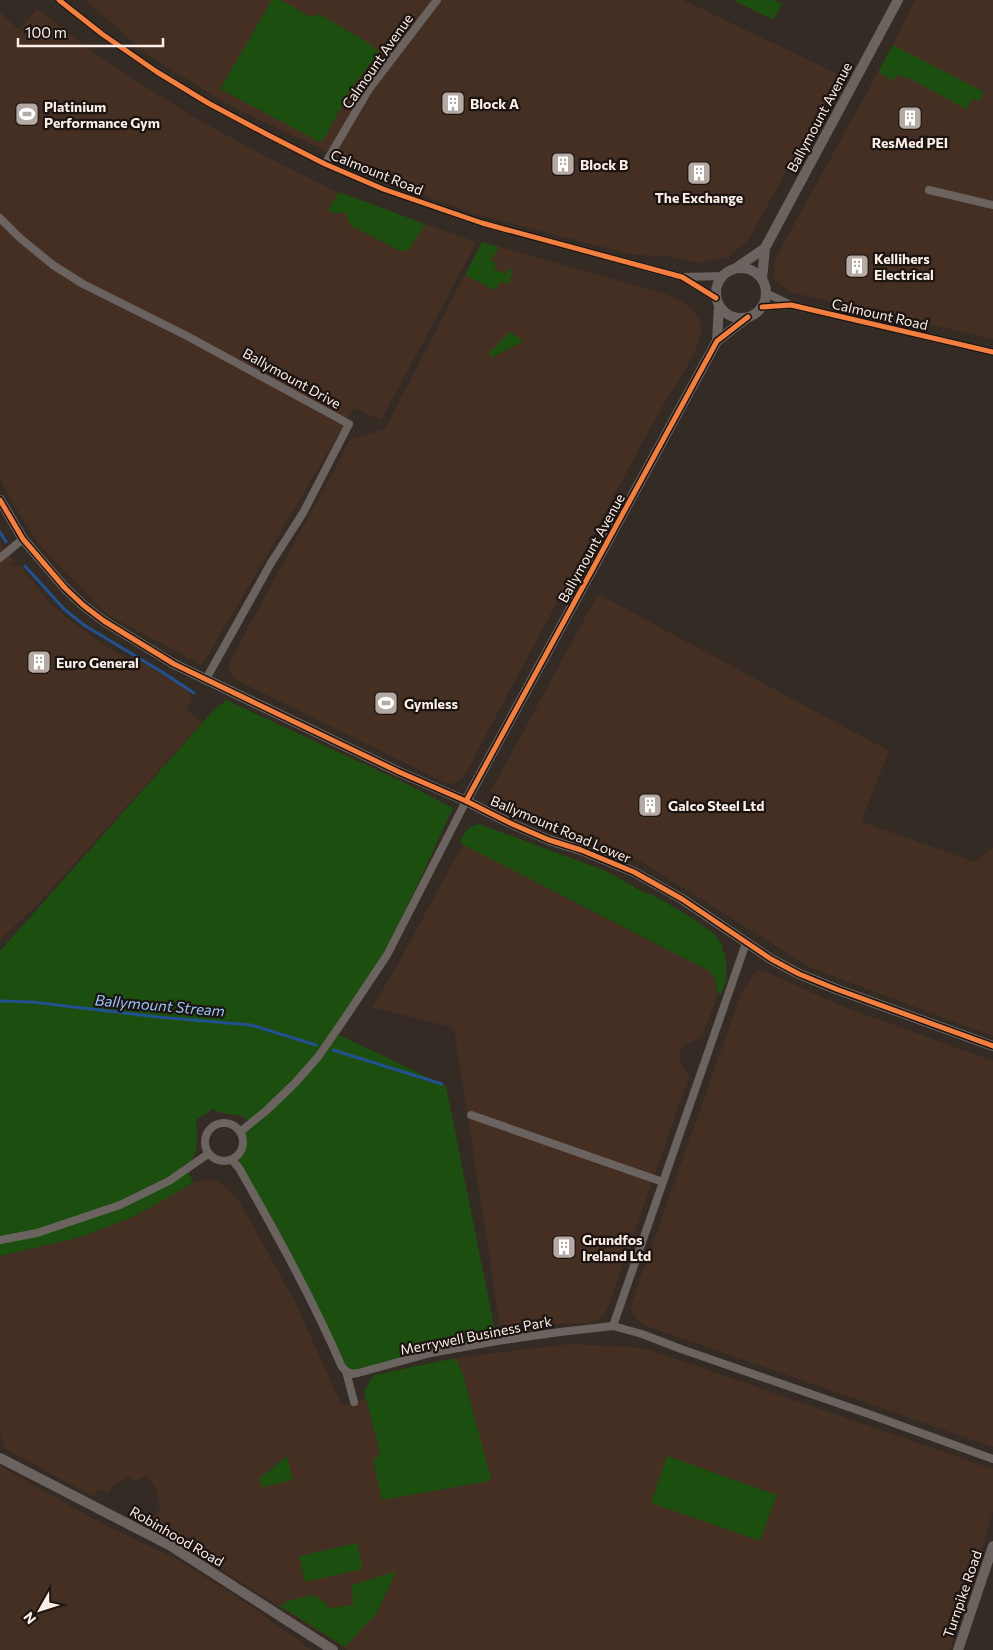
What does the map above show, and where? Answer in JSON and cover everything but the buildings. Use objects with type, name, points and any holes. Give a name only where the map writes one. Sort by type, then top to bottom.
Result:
[{"type":"street","name":"Calmount Road","points":[[59,0],[102,34],[157,72],[270,136],[325,164],[383,189],[482,223],[682,277],[723,276]]},
{"type":"street","name":"Calmount Avenue","points":[[325,164],[369,89],[437,0]]},
{"type":"street","name":"Ballymount Avenue","points":[[762,279],[765,248],[898,0]]},
{"type":"street","points":[[929,190],[993,205]]},
{"type":"street","name":"Ballymount Drive","points":[[0,218],[20,238],[53,265],[84,284],[187,336],[349,424],[303,513],[270,565],[206,679]]},
{"type":"street","name":"Ballymount Avenue","points":[[736,268],[765,248]]},
{"type":"street","points":[[736,268],[751,270],[762,279],[766,293],[762,307],[748,317],[740,318],[725,312],[718,302],[716,290],[718,282],[723,276],[736,268]]},
{"type":"street","name":"Calmount Road","points":[[682,277],[718,302]]},
{"type":"street","name":"Calmount Road","points":[[766,293],[791,305],[993,352]]},
{"type":"street","name":"Ballymount Avenue","points":[[717,341],[718,302]]},
{"type":"street","name":"Calmount Road","points":[[762,307],[791,305]]},
{"type":"street","name":"Ballymount Avenue","points":[[466,801],[717,341],[748,317]]},
{"type":"street","name":"Ballymount Road Lower","points":[[0,500],[23,539],[65,588],[83,605],[104,621],[174,664],[512,824],[634,872],[682,899],[746,944],[771,959],[817,981],[993,1046]]},
{"type":"street","points":[[0,558],[23,539]]},
{"type":"street","points":[[240,1132],[267,1110],[295,1082],[318,1056],[345,1018],[387,955],[466,801]]},
{"type":"street","points":[[746,944],[613,1326],[642,1334],[698,1356],[866,1413],[993,1459]]},
{"type":"street","points":[[471,1115],[663,1182]]},
{"type":"street","points":[[228,1123],[240,1132],[243,1145],[237,1156],[232,1160],[219,1161],[208,1154],[205,1148],[205,1137],[214,1125],[228,1123]]},
{"type":"street","points":[[0,1240],[37,1233],[120,1205],[169,1181],[208,1154]]},
{"type":"street","points":[[232,1160],[239,1168],[277,1234],[323,1324],[342,1367],[346,1371],[354,1402]]},
{"type":"street","name":"Merrywell Business Park","points":[[346,1371],[352,1374],[358,1373],[431,1353],[513,1338],[613,1326]]},
{"type":"street","name":"Robinhood Road","points":[[0,1458],[171,1546],[333,1650]]},
{"type":"street","name":"Turnpike Road","points":[[958,1650],[993,1546]]},
{"type":"shaded area","points":[[85,0],[683,0],[838,74],[825,102],[747,242],[728,257],[699,263],[667,256],[633,255],[471,213],[369,174],[227,104],[148,55]]},
{"type":"shaded area","points":[[915,0],[993,0],[993,339],[789,292],[774,278],[775,259],[893,45]]},
{"type":"shaded area","points":[[37,9],[101,58],[190,115],[263,155],[347,197],[477,242],[381,420],[354,408],[202,665],[108,615],[41,547],[9,497],[0,479],[0,12],[19,30]]},
{"type":"shaded area","points":[[482,242],[666,294],[683,302],[692,309],[700,321],[701,334],[695,353],[655,419],[463,778],[453,784],[446,783],[234,679],[229,670],[230,661],[351,439],[385,429]]},
{"type":"shaded area","points":[[0,538],[2,546],[15,562],[10,566],[20,565],[49,602],[67,618],[134,664],[143,662],[188,690],[191,694],[191,699],[186,709],[202,723],[38,904],[0,940]]},
{"type":"shaded area","points":[[598,594],[889,751],[862,822],[975,862],[993,847],[993,1036],[811,968],[647,865],[586,836],[557,831],[499,807],[491,797],[491,791]]},
{"type":"shaded area","points":[[463,844],[709,971],[714,977],[718,993],[702,1037],[682,1046],[679,1059],[689,1077],[606,1312],[597,1321],[590,1323],[500,1325],[454,1028],[372,1007],[393,973]]},
{"type":"shaded area","points":[[757,970],[766,972],[839,1005],[993,1061],[993,1447],[644,1325],[633,1314],[632,1302],[741,993]]},
{"type":"shaded area","points":[[208,1179],[219,1182],[238,1199],[295,1302],[342,1406],[366,1399],[364,1391],[374,1377],[455,1358],[569,1344],[630,1347],[647,1349],[993,1469],[993,1511],[950,1650],[348,1650],[149,1524],[160,1508],[156,1488],[146,1476],[135,1481],[128,1477],[112,1486],[109,1493],[99,1489],[96,1490],[95,1497],[3,1448],[4,1444],[0,1430],[0,1256],[81,1237],[135,1216],[193,1183]]},
{"type":"shaded area","points":[[0,1466],[103,1524],[177,1559],[243,1601],[312,1650],[0,1650]]},
{"type":"green space","points":[[272,0],[281,0],[311,17],[319,14],[367,42],[380,52],[352,87],[325,137],[320,142],[220,89]]},
{"type":"green space","points":[[733,0],[774,0],[782,4],[773,20]]},
{"type":"green space","points":[[893,45],[984,92],[979,101],[973,99],[966,109],[905,76],[903,78],[897,75],[893,81],[878,72]]},
{"type":"green space","points":[[339,192],[425,224],[409,250],[400,251],[352,226],[348,220],[347,213],[332,213],[328,210]]},
{"type":"green space","points":[[482,242],[499,247],[491,261],[496,263],[494,269],[506,274],[509,267],[512,271],[509,284],[502,281],[495,290],[465,275]]},
{"type":"green space","points":[[510,332],[524,341],[491,358],[489,353]]},
{"type":"green space","points":[[226,700],[401,781],[453,808],[384,952],[369,980],[335,1033],[446,1086],[497,1341],[358,1373],[346,1371],[327,1332],[232,1160],[242,1149],[242,1135],[250,1123],[242,1116],[219,1112],[213,1109],[196,1120],[197,1145],[189,1168],[193,1183],[135,1216],[81,1237],[0,1256],[0,951],[212,712]]},
{"type":"green space","points":[[479,824],[606,871],[689,916],[714,934],[722,944],[722,949],[725,953],[724,958],[727,960],[726,980],[721,995],[718,993],[714,977],[709,971],[460,843],[466,830]]},
{"type":"green space","points":[[455,1358],[463,1374],[491,1479],[489,1481],[382,1500],[373,1461],[380,1452],[364,1391],[374,1375]]},
{"type":"green space","points":[[287,1456],[293,1480],[262,1487],[259,1479]]},
{"type":"green space","points":[[667,1456],[777,1495],[760,1541],[651,1503]]},
{"type":"green space","points":[[357,1543],[363,1569],[305,1582],[299,1556]]},
{"type":"green space","points":[[397,1571],[376,1614],[345,1647],[280,1606],[291,1600],[314,1595],[329,1608],[353,1605],[352,1585]]},
{"type":"waterway","points":[[0,532],[6,542]]},
{"type":"waterway","points":[[25,566],[64,609],[84,625],[194,693]]},
{"type":"waterway","name":"Ballymount Stream","points":[[0,1001],[32,1002],[158,1017],[251,1025],[316,1045]]},
{"type":"waterway","name":"Ballymount Stream","points":[[333,1050],[442,1084]]},
{"type":"cycle path","points":[[59,0],[102,34],[157,72],[208,103],[325,164],[383,189],[482,223],[682,277],[716,298]]},
{"type":"cycle path","points":[[762,307],[791,305],[993,352]]},
{"type":"cycle path","points":[[466,801],[717,341],[748,317]]},
{"type":"cycle path","points":[[0,500],[23,539],[65,588],[83,605],[104,621],[174,664],[512,824],[634,872],[682,899],[771,959],[799,974],[993,1046]]},
{"type":"place","name":"Block A","points":[[453,103]]},
{"type":"place","name":"Platinium Performance Gym","points":[[27,114]]},
{"type":"place","name":"ResMed PEI","points":[[910,118]]},
{"type":"place","name":"Block B","points":[[563,164]]},
{"type":"place","name":"The Exchange","points":[[699,173]]},
{"type":"place","name":"Kellihers Electrical","points":[[857,266]]},
{"type":"place","name":"Euro General","points":[[39,662]]},
{"type":"place","name":"Gymless","points":[[386,703]]},
{"type":"place","name":"Galco Steel Ltd","points":[[650,805]]},
{"type":"place","name":"Grundfos Ireland Ltd","points":[[564,1247]]}]
